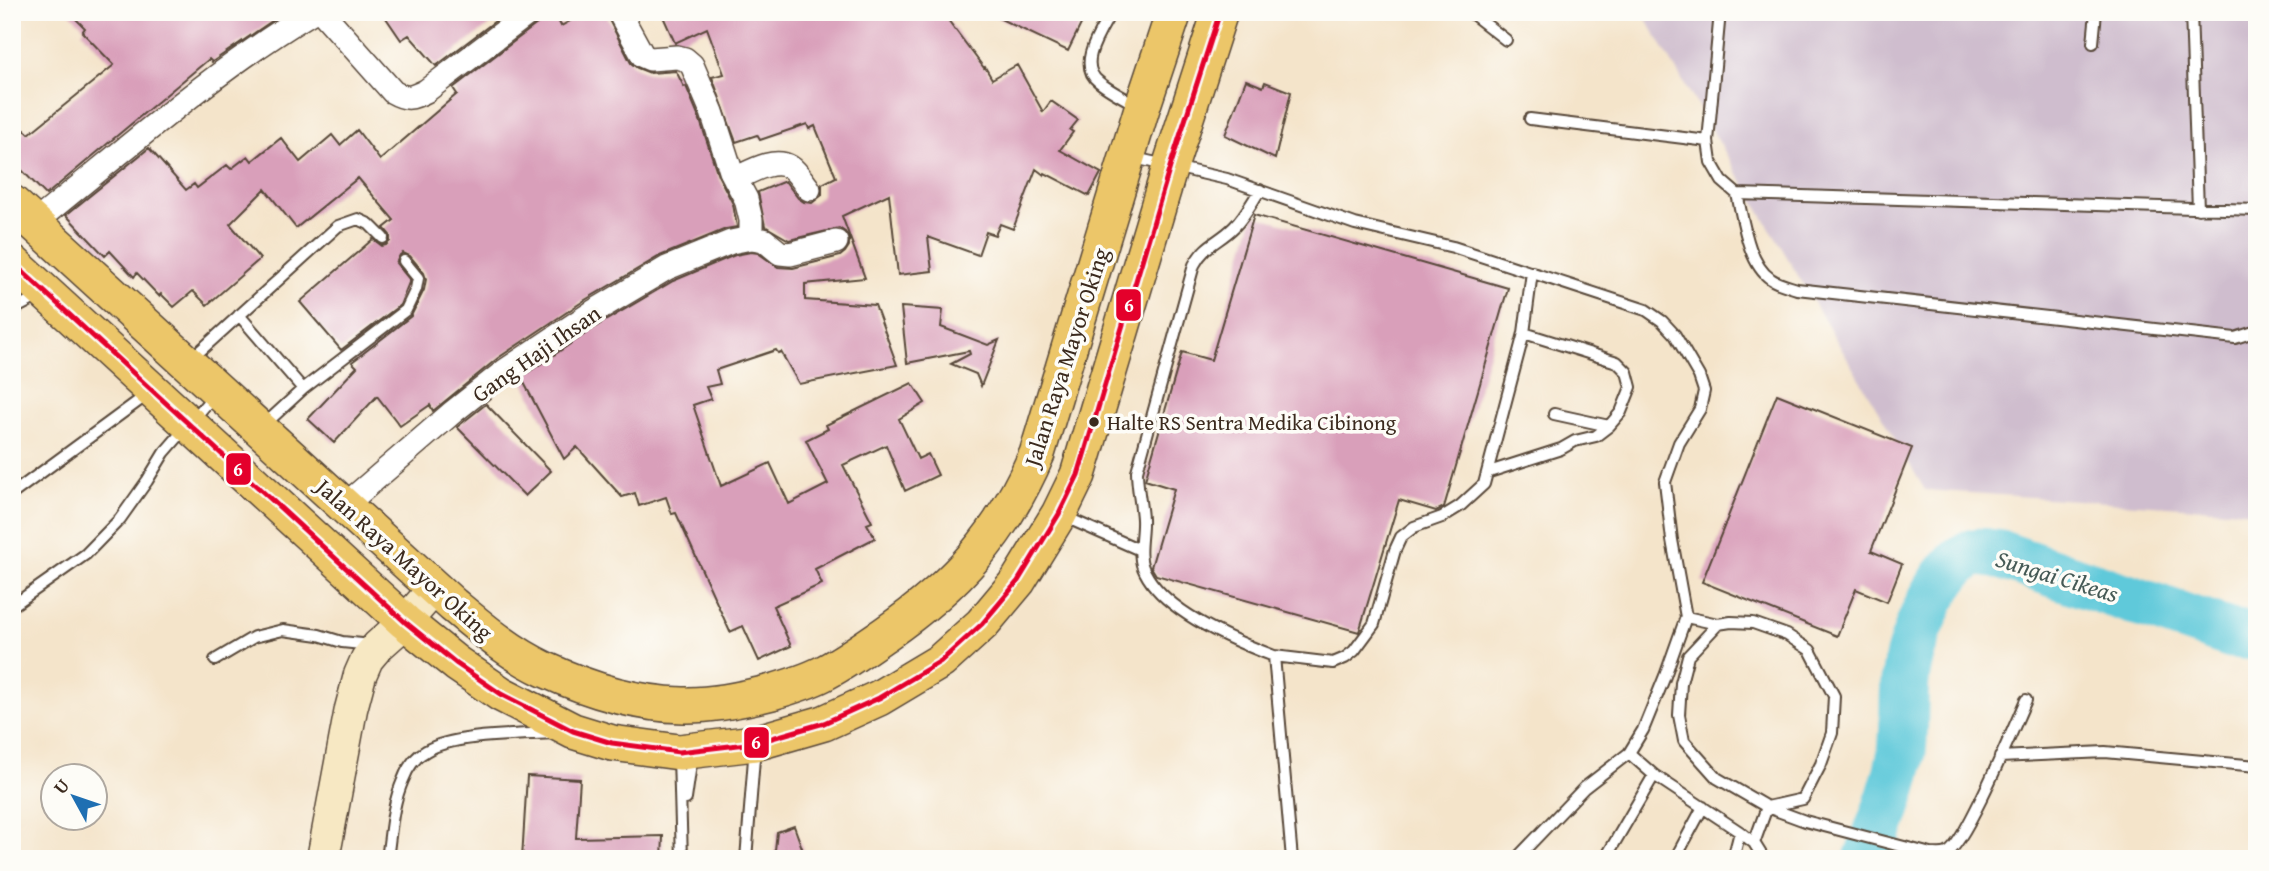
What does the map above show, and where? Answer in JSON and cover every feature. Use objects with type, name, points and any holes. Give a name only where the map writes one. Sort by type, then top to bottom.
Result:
[{"type":"main road","name":"Jalan Raya Mayor Oking","points":[[23,213],[434,589],[499,642],[544,669],[607,693],[644,701],[684,705],[744,699],[791,687],[832,668],[910,617],[966,568],[996,530],[1021,491],[1038,454],[1142,108],[1174,12]]},
{"type":"main road","name":"Jalan Raya Mayor Oking","points":[[12,261],[405,622],[457,664],[501,694],[573,731],[612,743],[686,751],[755,743],[824,723],[879,698],[941,661],[982,624],[1018,581],[1059,514],[1078,475],[1170,167],[1220,12]]},
{"type":"street","points":[[23,213],[255,49],[312,12]]},
{"type":"street","points":[[322,12],[393,92],[411,99],[426,91],[530,12]]},
{"type":"street","points":[[619,12],[643,56],[650,59],[677,57],[692,65],[712,112],[735,179],[746,199],[751,220],[751,238],[764,240],[780,253],[790,254],[836,242]]},
{"type":"street","points":[[735,179],[776,163],[791,167],[809,189]]},
{"type":"street","name":"Gang Haji Ihsan","points":[[344,506],[474,395],[506,370],[571,327],[667,268],[751,238]]},
{"type":"street","points":[[323,859],[351,709],[360,675],[378,646],[405,622],[434,589]]},
{"type":"lane","points":[[1111,12],[1091,52],[1090,67],[1096,80],[1142,108]]},
{"type":"lane","points":[[1470,12],[1506,40]]},
{"type":"lane","points":[[1720,12],[1708,141],[1711,162],[1722,181],[1737,194],[1755,261],[1763,273],[1773,280],[1797,289],[2235,338],[2257,331]]},
{"type":"lane","points":[[2093,43],[2096,12]]},
{"type":"lane","points":[[2191,12],[2198,209]]},
{"type":"lane","points":[[1530,119],[1708,141]]},
{"type":"lane","points":[[1128,156],[1227,178],[1356,224],[1453,247],[1646,310],[1675,335],[1699,376],[1704,391],[1700,409],[1679,443],[1665,482],[1686,617],[1647,719],[1629,753],[1584,788],[1516,859]]},
{"type":"lane","points":[[1260,190],[1234,227],[1200,252],[1194,265],[1137,471],[1137,492],[1142,519],[1140,550],[1144,571],[1155,587],[1185,612],[1247,646],[1274,656],[1332,663],[1354,651],[1374,624],[1401,537],[1414,527],[1442,517],[1460,506],[1484,484],[1524,333],[1532,272]]},
{"type":"lane","points":[[1737,194],[2257,210]]},
{"type":"lane","points":[[187,363],[338,226],[358,219],[369,224],[383,238]]},
{"type":"lane","points":[[260,429],[303,389],[406,310],[418,278],[404,261]]},
{"type":"lane","points":[[12,310],[47,292]]},
{"type":"lane","points":[[239,315],[303,389]]},
{"type":"lane","points":[[1489,472],[1596,436],[1621,412],[1631,387],[1627,372],[1617,362],[1524,333]]},
{"type":"lane","points":[[12,494],[153,390]]},
{"type":"lane","points":[[12,606],[86,554],[112,528],[148,481],[164,453],[218,391]]},
{"type":"lane","points":[[1554,414],[1609,426]]},
{"type":"lane","points":[[1059,514],[1140,550]]},
{"type":"lane","points":[[1686,617],[1718,624],[1754,623],[1787,635],[1810,650],[1833,696],[1832,733],[1821,764],[1802,799],[1767,807]]},
{"type":"lane","points":[[1718,624],[1688,656],[1681,683],[1679,715],[1684,741],[1717,778],[1767,807],[1804,821],[1931,854],[1946,853],[1956,845],[1978,805],[2026,700]]},
{"type":"lane","points":[[215,660],[254,637],[283,630],[378,646]]},
{"type":"lane","points":[[1274,656],[1292,859]]},
{"type":"lane","points":[[387,859],[396,801],[403,778],[411,764],[426,751],[444,744],[468,740],[573,731]]},
{"type":"lane","points":[[746,859],[755,743]]},
{"type":"lane","points":[[682,859],[686,751]]},
{"type":"lane","points":[[2000,757],[2105,752],[2257,766]]},
{"type":"lane","points":[[1629,753],[1654,775],[1740,832],[1754,843],[1764,859]]},
{"type":"lane","points":[[1605,859],[1654,775]]},
{"type":"lane","points":[[1675,859],[1703,807]]},
{"type":"lane","points":[[1754,843],[1767,807]]},
{"type":"lane","points":[[1733,859],[1740,832]]},
{"type":"shaded area","points":[[1642,12],[2257,12],[2257,512],[1925,490]]},
{"type":"building","points":[[69,12],[285,12],[212,62],[209,59],[46,195],[12,160],[12,144],[25,130],[29,134],[114,65],[82,32],[85,28]]},
{"type":"building","points":[[382,12],[507,12],[436,66],[409,35],[401,40]]},
{"type":"building","points":[[544,12],[554,12],[561,26],[586,12],[605,12],[631,63],[637,68],[650,73],[676,71],[684,87],[686,86],[699,117],[718,175],[733,204],[737,227],[660,256],[585,300],[498,358],[433,411],[430,405],[400,426],[377,396],[334,443],[308,419],[357,367],[352,362],[411,316],[424,290],[424,273],[410,256],[403,253],[396,263],[410,280],[400,305],[341,350],[300,302],[373,239],[382,246],[390,241],[390,235],[384,228],[394,220],[358,178],[296,228],[265,189],[230,224],[260,259],[207,305],[193,291],[174,307],[137,273],[134,277],[110,251],[105,256],[66,215],[149,148],[186,190],[194,184],[197,188],[227,165],[231,169],[248,156],[252,161],[281,138],[300,162],[332,135],[340,145],[357,130],[380,160],[457,94],[453,88],[538,23]]},
{"type":"building","points":[[661,12],[942,12],[992,79],[1017,65],[1043,112],[1051,101],[1078,120],[1060,150],[1101,173],[1089,196],[1036,169],[1013,229],[1000,224],[995,235],[986,232],[978,255],[928,237],[932,271],[898,275],[889,194],[842,216],[865,278],[805,284],[805,300],[875,305],[897,365],[799,384],[781,352],[776,350],[716,370],[720,384],[706,387],[711,399],[693,405],[721,486],[770,463],[789,504],[828,484],[806,440],[828,429],[826,425],[912,383],[925,403],[899,419],[918,459],[928,454],[938,475],[905,491],[886,445],[843,465],[872,522],[867,524],[875,538],[815,569],[822,584],[773,606],[791,646],[759,661],[743,626],[730,632],[676,513],[672,514],[666,497],[639,506],[635,493],[622,497],[577,447],[564,459],[521,377],[600,324],[673,281],[735,255],[758,253],[778,267],[793,268],[840,256],[849,246],[849,238],[839,228],[789,240],[765,226],[758,192],[785,181],[798,198],[812,203],[822,195],[822,184],[836,177],[815,126],[809,129],[807,124],[760,140],[757,135],[736,142],[712,77],[724,74],[707,28],[675,43]]},
{"type":"building","points":[[986,12],[1087,12],[1068,51]]},
{"type":"building","points":[[1246,80],[1263,87],[1265,82],[1291,92],[1275,159],[1225,135]]},
{"type":"building","points":[[1254,215],[1508,288],[1444,507],[1436,511],[1399,500],[1359,632],[1156,575],[1151,567],[1174,489],[1145,480],[1182,352],[1211,360]]},
{"type":"building","points":[[901,307],[943,310],[941,327],[988,345],[999,340],[981,386],[976,374],[951,364],[970,354],[969,351],[907,363]]},
{"type":"building","points":[[1777,394],[1912,448],[1871,551],[1902,564],[1887,602],[1856,589],[1837,636],[1702,582]]},
{"type":"building","points":[[486,404],[551,471],[525,496],[457,427]]},
{"type":"building","points":[[527,776],[580,779],[576,838],[663,836],[662,859],[522,859]]},
{"type":"building","points":[[794,826],[806,859],[774,859],[777,832]]},
{"type":"waterway","name":"Sungai Cikeas","points":[[1868,859],[1888,806],[1899,765],[1903,742],[1905,681],[1912,648],[1937,590],[1948,574],[1974,553],[2001,555],[2232,634],[2257,636]]},
{"type":"transit line","name":"6","points":[[12,262],[405,622],[457,664],[501,694],[573,731],[612,743],[679,752],[755,743],[824,723],[879,698],[941,661],[982,624],[1018,581],[1059,514],[1078,475],[1170,167],[1220,12]]},
{"type":"place","name":"Halte RS Sentra Medika Cibinong","points":[[1094,422]]}]
